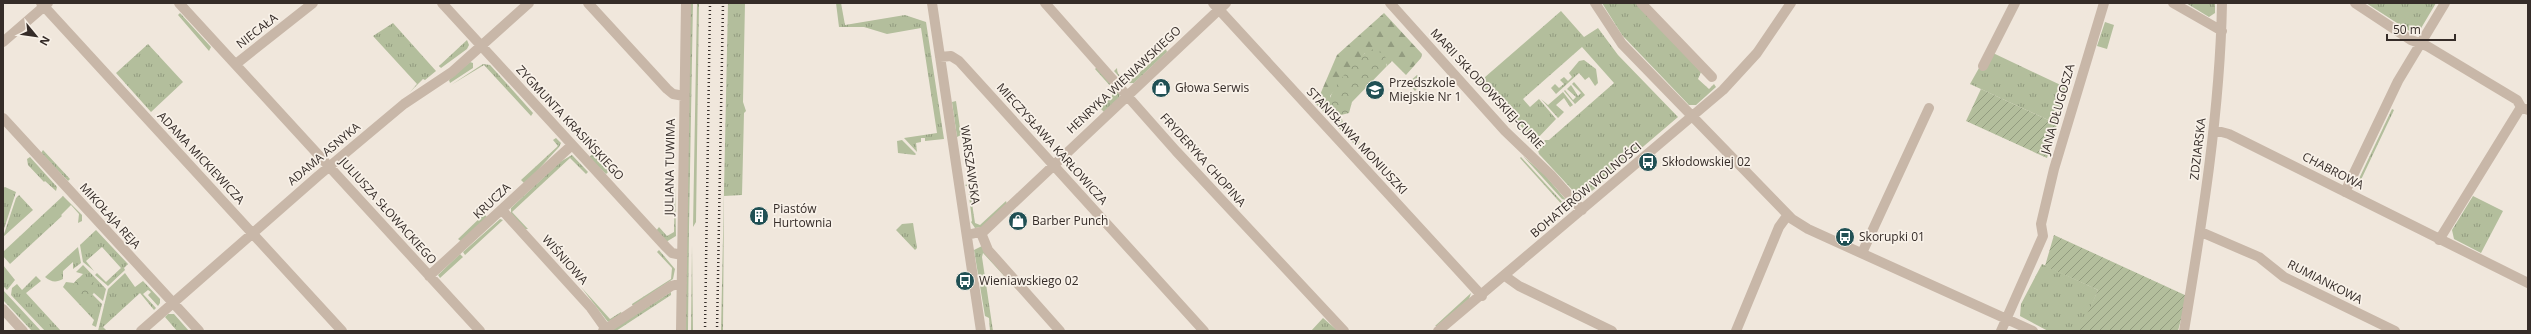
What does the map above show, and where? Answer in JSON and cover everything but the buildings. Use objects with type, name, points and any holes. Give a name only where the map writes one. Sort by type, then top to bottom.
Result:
[{"type":"street","name":"JULIUSZA SŁOWACKIEGO","points":[[179,3],[480,331]]},
{"type":"street","name":"NIECAŁA","points":[[236,64],[313,3]]},
{"type":"street","name":"ZYGMUNTA KRASIŃSKIEGO","points":[[442,3],[670,251],[682,255]]},
{"type":"street","name":"ADAMA ASNYKA","points":[[141,331],[252,232],[404,104],[452,72],[529,3]]},
{"type":"street","points":[[588,3],[670,93],[684,96]]},
{"type":"street","name":"JULIANA TUWIMA","points":[[681,331],[686,3]]},
{"type":"street","name":"WARSZAWSKA","points":[[932,3],[981,331]]},
{"type":"street","name":"FRYDERYKA CHOPINA","points":[[1045,3],[1344,331]]},
{"type":"street","name":"MARII SKŁODOWSKIEJ-CURIE","points":[[1390,3],[1505,131],[1551,175],[1582,210]]},
{"type":"street","points":[[1595,3],[1622,44],[1691,118],[1787,216],[1804,227],[2033,331]]},
{"type":"street","points":[[1641,3],[1712,77]]},
{"type":"street","name":"BOHATERÓW WOLNOŚCI","points":[[1438,331],[1482,296],[1723,90],[1747,64],[1791,3]]},
{"type":"street","points":[[1983,66],[2015,3]]},
{"type":"street","name":"JANA DŁUGOSZA","points":[[2001,331],[2043,236],[2041,224],[2057,158],[2104,3]]},
{"type":"street","points":[[2173,3],[2222,31]]},
{"type":"street","name":"ZDZIARSKA","points":[[2184,331],[2201,232],[2214,130],[2222,31],[2222,3]]},
{"type":"street","points":[[2355,3],[2420,44],[2427,46],[2517,100],[2525,108],[2439,240]]},
{"type":"street","points":[[2346,192],[2396,85],[2445,3]]},
{"type":"street","points":[[3,42],[45,4]]},
{"type":"street","name":"ADAMA MICKIEWICZA","points":[[45,4],[342,331]]},
{"type":"street","name":"HENRYKA WIENIAWSKIEGO","points":[[981,233],[1128,95],[1219,5]]},
{"type":"street","name":"STANISŁAWA MONIUSZKI","points":[[1219,5],[1482,296]]},
{"type":"street","name":"MIECZYSŁAWA KARŁOWICZA","points":[[940,56],[951,56],[959,61],[1204,331]]},
{"type":"street","points":[[1862,253],[1929,108]]},
{"type":"street","name":"MIKOŁAJA REJA","points":[[3,118],[199,331]]},
{"type":"street","name":"CHABROWA","points":[[2214,130],[2224,132],[2528,283]]},
{"type":"street","name":"KRUCZA","points":[[429,276],[572,145]]},
{"type":"street","name":"WIŚNIOWA","points":[[502,210],[591,308],[605,330]]},
{"type":"street","points":[[1736,331],[1779,227],[1787,216]]},
{"type":"street","name":"RUMIANKOWA","points":[[2201,232],[2259,257],[2284,277],[2395,331]]},
{"type":"street","points":[[967,235],[981,233],[988,250],[1060,331]]},
{"type":"street","points":[[1505,276],[1519,286],[1612,331]]},
{"type":"street","points":[[605,330],[671,286],[682,283]]},
{"type":"street","points":[[3,309],[23,331]]},
{"type":"green space","points":[[690,3],[693,3],[688,331],[685,331]]},
{"type":"green space","points":[[697,3],[699,3],[696,222],[693,227]]},
{"type":"green space","points":[[728,3],[745,3],[743,102],[746,111],[744,113],[742,195],[724,196],[723,331],[721,331]]},
{"type":"green space","points":[[836,3],[841,3],[845,25],[905,15],[926,22],[944,139],[925,141],[925,138],[921,138],[921,142],[916,143],[917,152],[904,138],[937,133],[921,28],[887,34],[864,27],[839,27]]},
{"type":"green space","points":[[1602,3],[1637,3],[1701,72],[1698,79],[1709,89],[1714,84],[1716,87],[1696,105],[1689,105],[1622,35]]},
{"type":"green space","points":[[2186,3],[2215,3],[2215,13],[2209,17]]},
{"type":"green space","points":[[2366,3],[2436,3],[2420,30],[2411,32]]},
{"type":"green space","points":[[1561,11],[1584,37],[1598,28],[1618,55],[1678,117],[1631,157],[1627,157],[1605,176],[1602,183],[1583,198],[1578,196],[1539,154],[1537,147],[1545,140],[1549,140],[1614,83],[1582,47],[1523,99],[1530,107],[1539,99],[1556,119],[1535,141],[1481,84],[1477,84]]},
{"type":"green space","points":[[180,13],[211,47],[209,51],[178,15]]},
{"type":"green space","points":[[1384,13],[1422,54],[1421,58],[1406,75],[1392,61],[1386,67],[1387,64],[1365,53],[1330,96],[1332,111],[1341,115],[1343,123],[1360,142],[1356,146],[1316,104],[1337,55]]},
{"type":"green space","points":[[2105,22],[2114,25],[2107,49],[2097,46]]},
{"type":"green space","points":[[393,23],[436,71],[425,80],[423,79],[410,92],[417,84],[373,36]]},
{"type":"green space","points":[[467,40],[469,45],[467,49],[441,68],[439,66]]},
{"type":"green space","points":[[148,44],[183,82],[151,112],[116,73]]},
{"type":"green space","points":[[1166,49],[1167,52],[1134,83],[1125,83],[1114,71],[1117,68],[1119,75],[1130,81]]},
{"type":"green space","points":[[1371,49],[1384,54],[1387,61],[1386,67],[1352,102],[1349,113],[1341,115],[1330,110],[1329,104],[1331,96],[1336,87],[1358,59]]},
{"type":"green space","points":[[1993,53],[2067,88],[2057,124],[1970,84],[1979,68]]},
{"type":"green space","points":[[1584,60],[1596,69],[1598,83],[1595,86],[1589,77],[1585,80],[1579,73],[1556,94],[1551,88],[1555,84],[1559,88],[1564,84],[1560,80],[1564,77],[1568,81],[1572,77],[1569,73],[1579,61]]},
{"type":"green space","points":[[470,62],[473,63],[473,68],[450,83],[449,80]]},
{"type":"green space","points":[[483,64],[490,65],[533,113],[531,116],[484,65],[451,85]]},
{"type":"green space","points":[[1097,67],[1120,94],[1119,98],[1104,112],[1100,108],[1112,97],[1112,88],[1095,69]]},
{"type":"green space","points":[[1417,75],[1423,82],[1415,91],[1408,83]]},
{"type":"green space","points":[[1574,82],[1585,95],[1575,104],[1564,91],[1565,90],[1573,100],[1576,97],[1567,89],[1571,85],[1578,96],[1581,93],[1572,84]]},
{"type":"green space","points":[[1981,89],[2057,124],[2047,158],[1966,121]]},
{"type":"green space","points":[[1563,92],[1573,105],[1570,107],[1564,98],[1556,105],[1564,112],[1558,118],[1541,99],[1548,105]]},
{"type":"green space","points":[[956,101],[961,135],[957,137],[952,102]]},
{"type":"green space","points":[[2392,109],[2394,110],[2359,184],[2357,183]]},
{"type":"green space","points":[[556,138],[561,143],[559,147],[525,184],[521,180],[558,146],[553,140]]},
{"type":"green space","points":[[902,140],[916,154],[915,155],[898,153],[897,141]]},
{"type":"green space","points":[[43,150],[70,179],[68,181],[41,153]]},
{"type":"green space","points":[[592,154],[609,171],[606,174],[589,158]]},
{"type":"green space","points":[[572,155],[588,172],[586,174],[570,158],[512,212],[528,229],[525,229],[511,214],[511,208],[560,162]]},
{"type":"green space","points":[[1523,156],[1545,175],[1566,200],[1562,199]]},
{"type":"green space","points":[[30,157],[57,187],[56,191],[45,181],[44,182],[28,165],[27,159]]},
{"type":"green space","points":[[1521,157],[1565,205],[1565,208],[1520,158]]},
{"type":"green space","points":[[969,184],[975,223],[980,225],[1006,201],[1007,204],[982,227],[975,228],[971,222],[968,187],[965,185]]},
{"type":"green space","points":[[675,185],[676,236],[666,242],[656,231],[659,227],[667,236],[674,232]]},
{"type":"green space","points":[[5,187],[16,192],[3,232],[3,188]]},
{"type":"green space","points":[[19,195],[33,210],[3,237],[16,198]]},
{"type":"green space","points":[[63,196],[82,215],[82,221],[78,223],[79,214],[71,205],[61,215],[62,216],[10,264],[3,256],[4,251]]},
{"type":"green space","points":[[2473,196],[2503,211],[2481,253],[2454,239],[2452,230]]},
{"type":"green space","points":[[484,214],[487,217],[462,242],[458,239]]},
{"type":"green space","points":[[500,219],[503,220],[465,255],[463,252]]},
{"type":"green space","points":[[913,223],[917,248],[915,250],[896,230],[902,224]]},
{"type":"green space","points":[[96,230],[128,264],[124,268],[125,270],[108,286],[95,275],[97,273],[106,282],[121,268],[102,247],[86,261],[94,271],[83,262],[80,245]]},
{"type":"green space","points":[[2054,235],[2187,296],[2178,331],[2080,330],[2098,290],[2045,266]]},
{"type":"green space","points":[[692,245],[693,331],[691,331]]},
{"type":"green space","points":[[982,246],[1018,291],[983,253],[982,257],[993,331],[990,331],[989,318],[985,316],[974,250]]},
{"type":"green space","points":[[78,247],[81,263],[73,269],[73,262],[63,271],[63,279],[58,281],[49,280],[45,277]]},
{"type":"green space","points":[[659,250],[675,269],[673,279],[633,306],[632,304],[671,279],[672,268],[657,252]]},
{"type":"green space","points":[[460,254],[463,257],[440,278],[438,275]]},
{"type":"green space","points":[[2042,264],[2098,290],[2081,331],[2048,331],[2020,316],[2021,304]]},
{"type":"green space","points":[[3,265],[15,280],[7,290],[3,286]]},
{"type":"green space","points":[[83,265],[106,289],[103,301],[94,293],[94,284],[78,280],[74,287],[78,296],[93,295],[102,304],[96,327],[92,325],[94,320],[63,287],[66,282],[74,283],[83,274],[76,272]]},
{"type":"green space","points":[[125,273],[135,287],[143,281],[160,299],[160,303],[158,306],[148,295],[151,292],[148,290],[143,294],[156,308],[154,310],[140,293],[103,327],[107,331],[98,331],[108,289]]},
{"type":"green space","points":[[36,276],[41,281],[26,293],[61,331],[45,331],[11,295],[12,288],[17,284],[22,290]]},
{"type":"green space","points":[[84,277],[88,278],[94,284],[94,292],[88,298],[84,299],[80,298],[74,292],[73,288],[74,284],[80,278]]},
{"type":"green space","points":[[581,287],[610,319],[621,312],[622,314],[608,322]]},
{"type":"green space","points":[[3,290],[41,331],[32,331],[3,300]]},
{"type":"green space","points":[[671,292],[671,295],[616,331],[610,331]]},
{"type":"green space","points":[[1471,293],[1469,299],[1437,326],[1435,326]]},
{"type":"green space","points":[[168,314],[174,314],[189,331],[177,331],[165,317]]},
{"type":"green space","points":[[1323,318],[1338,331],[1311,331]]},
{"type":"railway","points":[[705,331],[710,3]]},
{"type":"railway","points":[[717,331],[723,3]]},
{"type":"place","name":"Głowa Serwis","points":[[1161,88]]},
{"type":"place","name":"Przedszkole Miejskie Nr 1","points":[[1375,90]]},
{"type":"place","name":"Skłodowskiej 02","points":[[1648,162]]},
{"type":"place","name":"Piastów Hurtownia","points":[[759,216]]},
{"type":"place","name":"Barber Punch","points":[[1018,221]]},
{"type":"place","name":"Skorupki 01","points":[[1845,237]]},
{"type":"place","name":"Wieniawskiego 02","points":[[965,281]]}]
